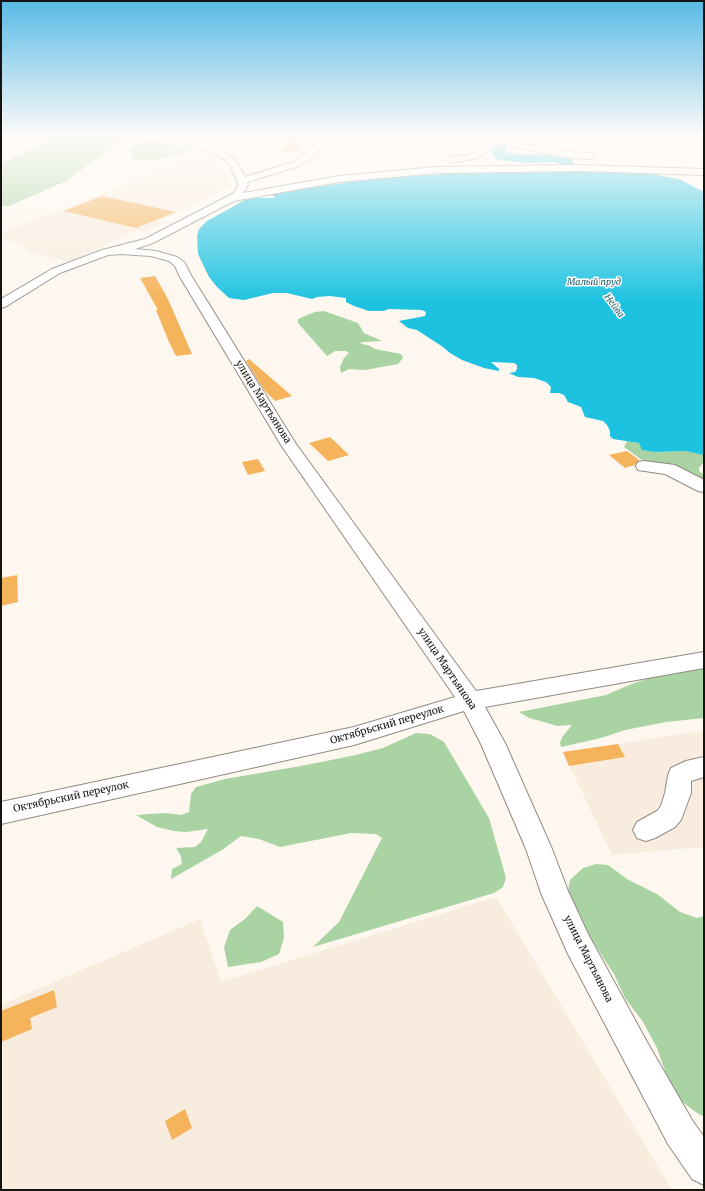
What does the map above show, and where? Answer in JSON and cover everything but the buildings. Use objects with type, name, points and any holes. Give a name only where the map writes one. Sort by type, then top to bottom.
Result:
[{"type":"street","points":[[234,198],[240,192]]},
{"type":"street","points":[[1,304],[56,271],[106,252],[149,241],[234,198],[267,192]]},
{"type":"street","name":"улица Мартьянова","points":[[106,252],[121,251],[152,254],[173,259],[180,264],[186,277],[289,445],[470,700],[493,743],[539,850],[555,893],[578,944],[636,1054],[680,1132],[704,1167]]},
{"type":"street","points":[[644,466],[669,469],[704,487]]},
{"type":"street","name":"Октябрьский переулок","points":[[1,812],[354,736],[470,700],[704,660]]},
{"type":"street","points":[[646,830],[666,819],[672,812],[678,794],[680,775],[686,771],[704,767]]},
{"type":"shaded area","points":[[107,192],[222,192],[159,220],[166,222],[147,232],[138,230],[68,262],[26,250],[27,247],[1,239],[1,233]]},
{"type":"shaded area","points":[[704,731],[704,847],[612,855],[563,752]]},
{"type":"shaded area","points":[[496,897],[672,1190],[1,1190],[1,1005],[200,919],[221,982]]},
{"type":"green space","points":[[1,192],[42,192],[9,206],[1,206]]},
{"type":"green space","points":[[324,311],[358,323],[364,333],[382,341],[359,343],[375,349],[401,354],[403,358],[398,364],[365,370],[349,369],[341,373],[340,367],[344,358],[349,353],[346,351],[335,351],[327,356],[298,323],[298,319],[315,312]]},
{"type":"green space","points":[[627,441],[639,443],[643,450],[655,452],[685,451],[704,455],[704,462],[699,468],[699,471],[704,475],[704,485],[642,460],[624,447]]},
{"type":"green space","points":[[704,667],[704,718],[666,722],[625,730],[601,738],[561,747],[560,742],[563,736],[572,725],[557,726],[529,718],[519,712],[606,695],[634,683],[660,675]]},
{"type":"green space","points":[[416,733],[430,734],[444,742],[489,818],[506,878],[503,887],[494,893],[313,947],[339,922],[382,838],[376,834],[351,833],[280,847],[259,839],[241,836],[222,850],[171,879],[172,869],[182,864],[181,856],[176,848],[195,847],[201,842],[208,829],[186,832],[174,831],[157,827],[136,815],[165,813],[181,815],[189,812],[191,794],[196,787],[225,779],[356,755],[383,748]]},
{"type":"green space","points":[[596,864],[608,865],[627,879],[657,894],[680,912],[697,918],[704,916],[704,1116],[700,1115],[681,1101],[666,1074],[657,1048],[643,1022],[625,998],[614,974],[593,942],[568,891],[570,880],[583,868]]},
{"type":"green space","points":[[257,906],[283,922],[284,938],[279,954],[261,962],[228,967],[224,947],[230,930],[245,919]]},
{"type":"water","name":"Малый пруд","points":[[286,192],[704,192],[704,455],[685,451],[655,452],[642,450],[639,443],[613,439],[610,436],[610,431],[607,425],[603,421],[585,417],[581,407],[568,402],[564,395],[559,393],[550,393],[551,387],[546,382],[534,378],[518,377],[509,373],[515,372],[517,369],[517,365],[514,363],[491,362],[499,369],[499,371],[484,368],[462,360],[417,330],[408,328],[399,321],[425,316],[426,312],[422,310],[389,309],[383,311],[369,311],[346,302],[346,298],[330,296],[312,299],[287,293],[273,293],[244,300],[229,298],[209,277],[198,254],[197,236],[199,229],[207,221],[245,200],[275,197],[270,194]]},
{"type":"water label","name":"Нейва","points":[[614,306]]}]
